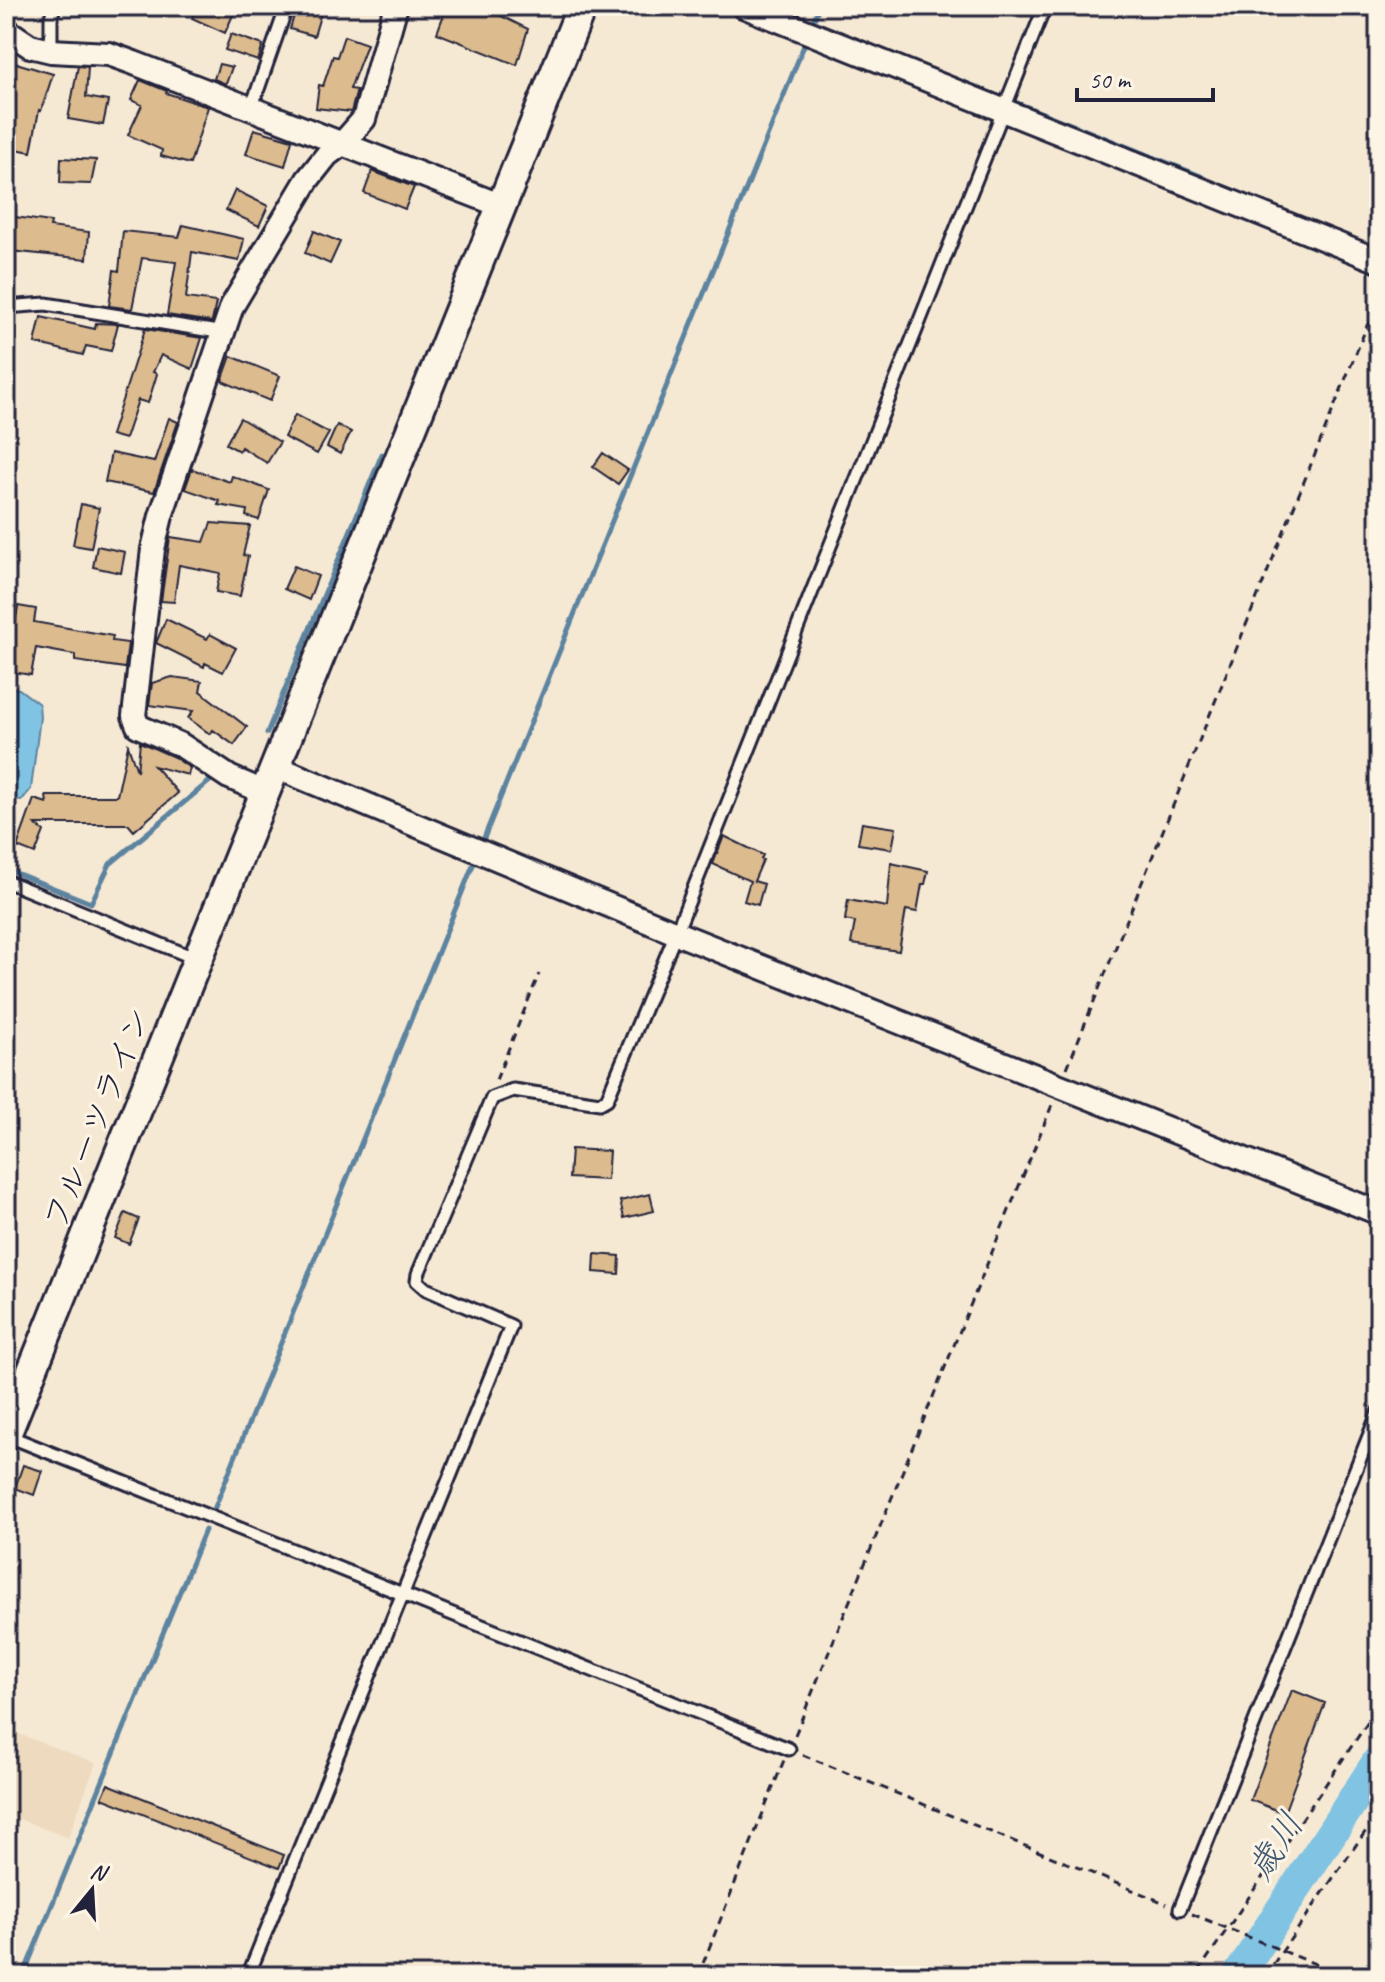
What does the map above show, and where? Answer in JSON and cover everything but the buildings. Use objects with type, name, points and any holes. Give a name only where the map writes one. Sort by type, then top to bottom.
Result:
[{"type":"street","points":[[396,6],[364,119],[342,144],[327,155],[300,190],[232,306],[161,516],[153,549],[134,716],[138,726],[181,745],[229,777],[271,780],[676,933],[1379,1213]]},
{"type":"street","name":"フルーツライン","points":[[6,1435],[582,6]]},
{"type":"street","points":[[743,6],[1379,261]]},
{"type":"street","points":[[6,30],[30,46],[51,51],[109,54],[502,206]]},
{"type":"lane","points":[[51,51],[54,6]]},
{"type":"lane","points":[[251,109],[287,6]]},
{"type":"lane","points":[[248,1976],[511,1326],[426,1289],[417,1281],[418,1274],[492,1098],[513,1090],[600,1103],[607,1099],[1045,6]]},
{"type":"lane","points":[[6,307],[46,304],[224,333]]},
{"type":"lane","points":[[6,881],[199,960]]},
{"type":"lane","points":[[1180,1909],[1379,1411]]},
{"type":"lane","points":[[6,1435],[789,1749]]},
{"type":"path","points":[[698,1976],[1379,296]]},
{"type":"path","points":[[499,1095],[495,1082],[539,974]]},
{"type":"path","points":[[1198,1972],[1379,1706]]},
{"type":"path","points":[[789,1749],[1345,1976]]},
{"type":"path","points":[[1265,1976],[1379,1812]]},
{"type":"shaded area","points":[[6,1729],[96,1763],[68,1838],[6,1814]]},
{"type":"water","points":[[6,688],[19,689],[39,704],[31,789],[22,800],[6,798]]},
{"type":"waterway","points":[[813,22],[819,6]]},
{"type":"waterway","points":[[840,33],[1001,97]]},
{"type":"waterway","points":[[482,843],[805,43]]},
{"type":"waterway","points":[[1015,102],[1201,176]]},
{"type":"waterway","points":[[267,733],[382,454]]},
{"type":"waterway","points":[[6,869],[91,903],[110,864],[211,780]]},
{"type":"waterway","points":[[213,1512],[473,865]]},
{"type":"waterway","points":[[23,1976],[205,1530]]},
{"type":"waterway","name":"歳川","points":[[1238,1976],[1379,1760]]}]
